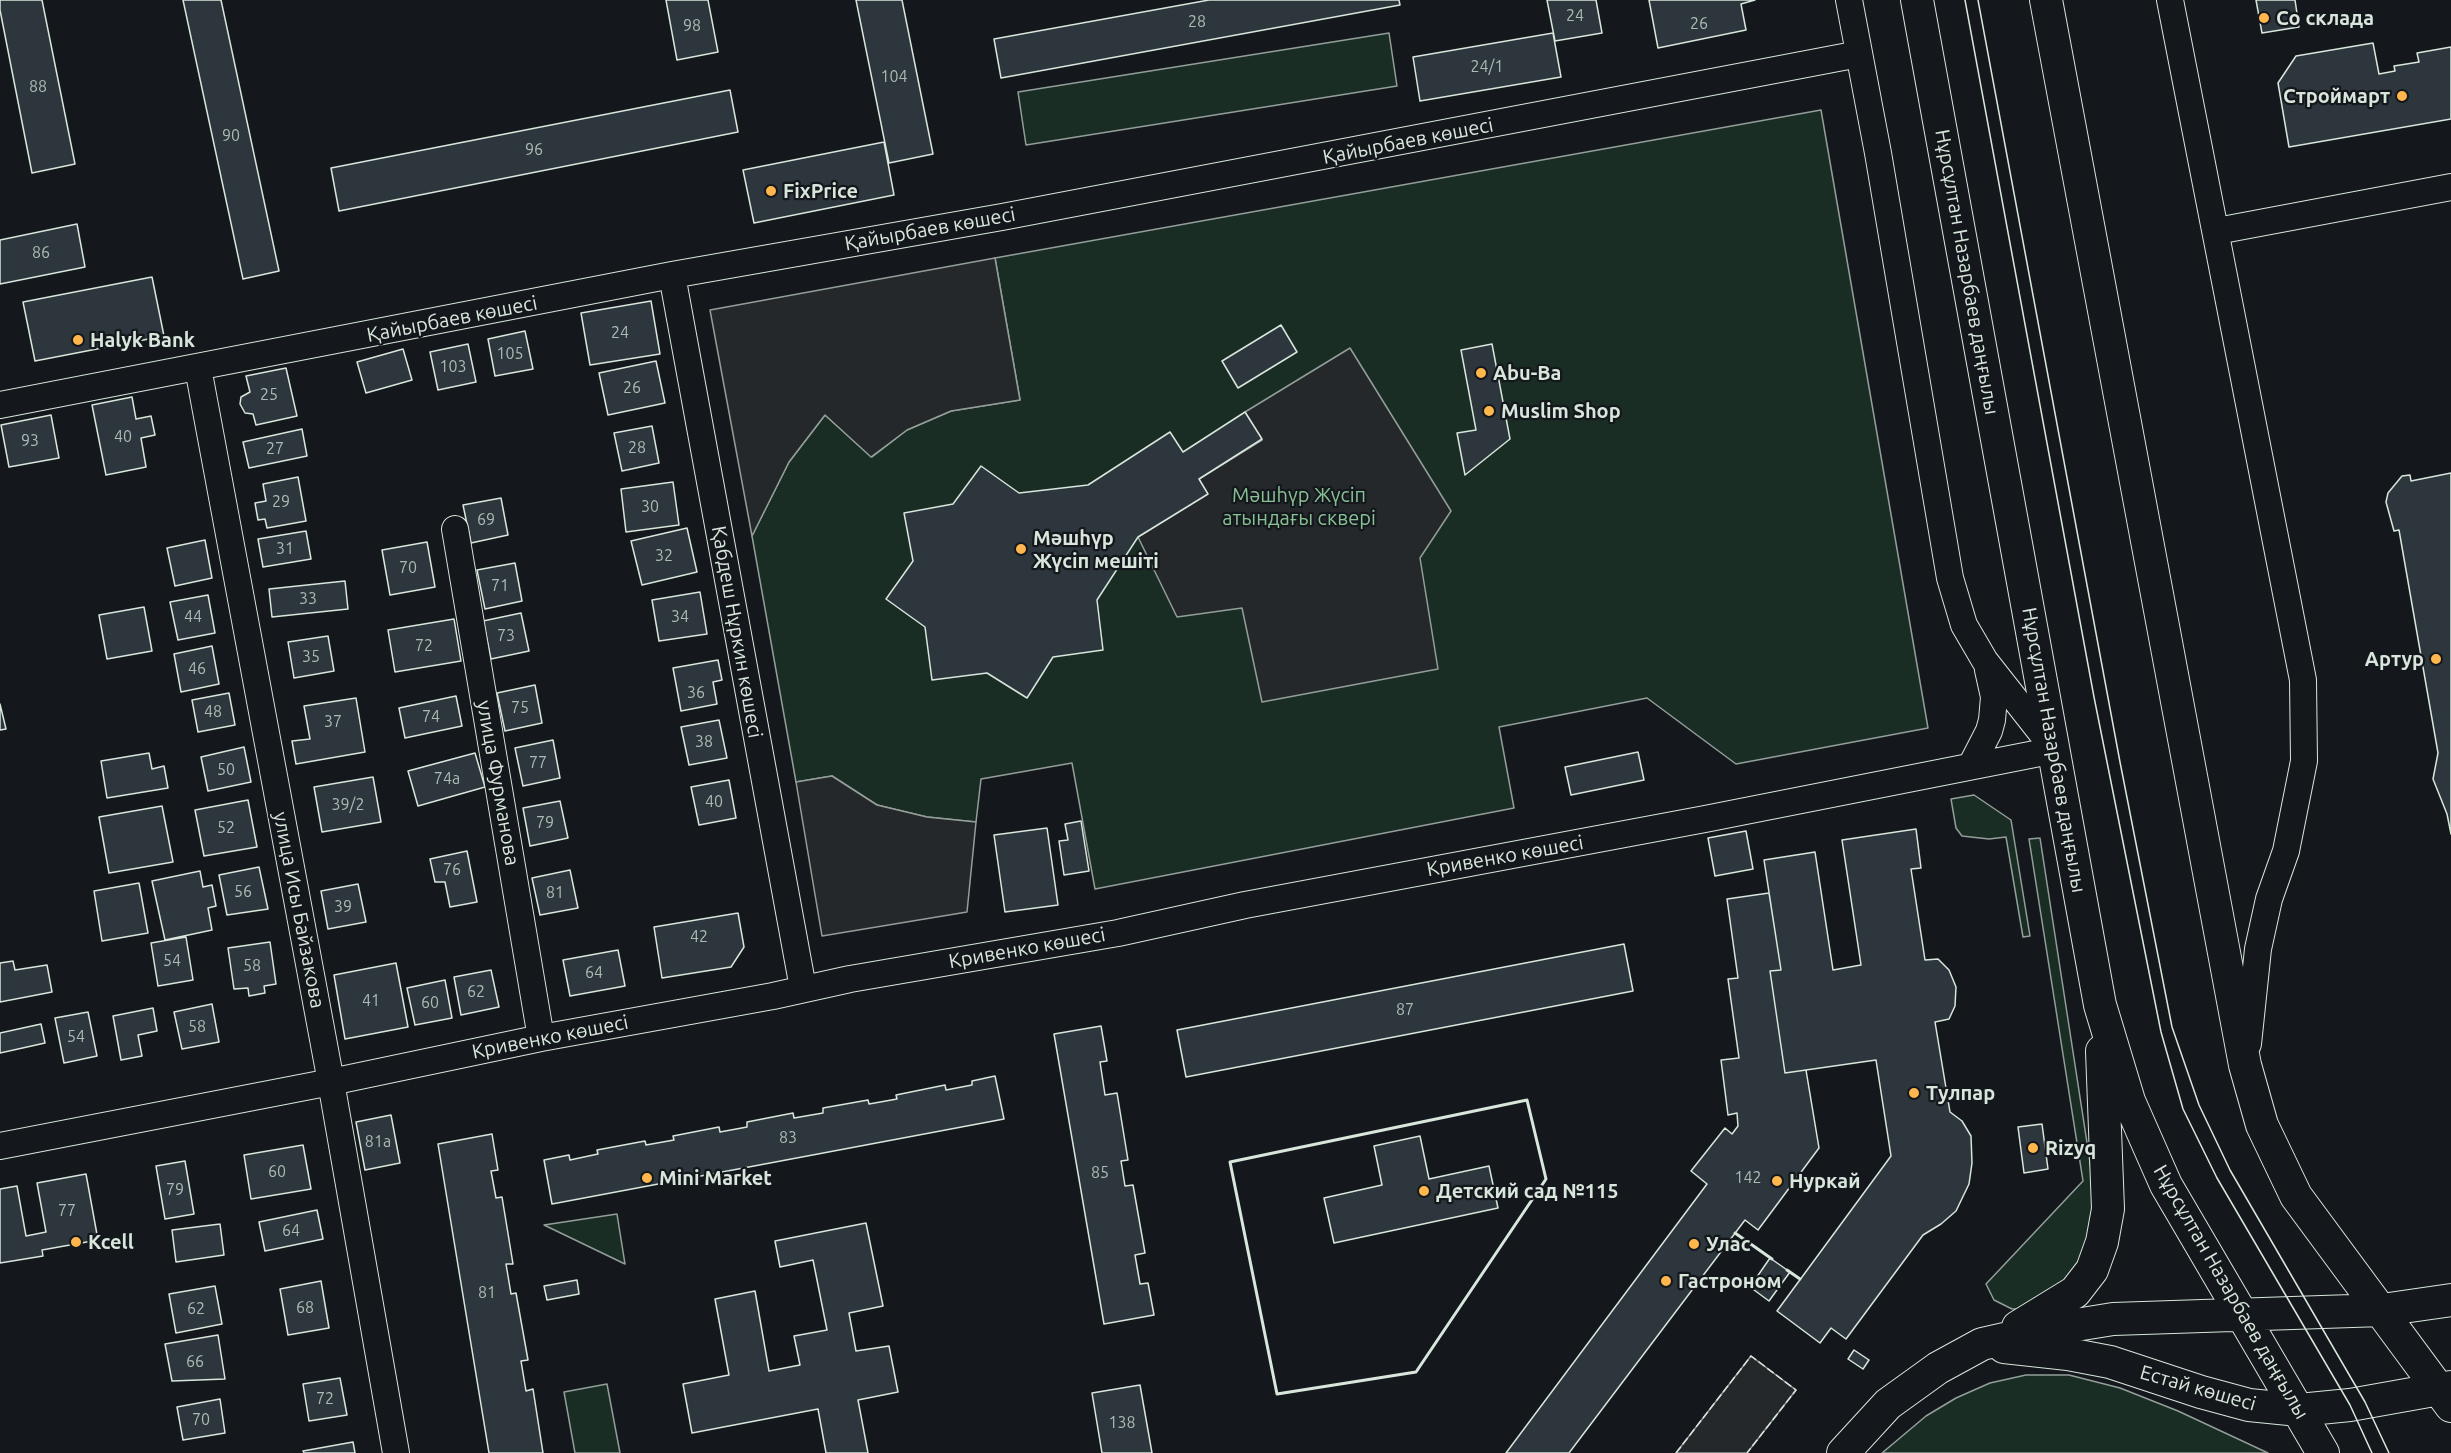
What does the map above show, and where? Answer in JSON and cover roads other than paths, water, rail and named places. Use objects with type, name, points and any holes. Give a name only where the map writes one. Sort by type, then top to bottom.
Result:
[{"type":"main road","name":"Нұрсұлтан Назарбаев даңғылы","points":[[1917,0],[2100,1005],[2129,1101],[2166,1185],[2323,1453]]},
{"type":"main road","points":[[2046,0],[2245,1065],[2262,1125],[2296,1196],[2447,1394]]},
{"type":"main road","points":[[1843,1453],[1888,1404],[1938,1368],[2029,1322],[2075,1292],[2092,1270],[2102,1242],[2108,1209],[2100,1005]]},
{"type":"main road","points":[[1982,1344],[2048,1329],[2113,1319],[2382,1310],[2451,1300]]},
{"type":"main road","name":"Естай көшесі","points":[[1982,1344],[2100,1360],[2249,1405],[2299,1410],[2447,1394]]},
{"type":"street","points":[[1849,0],[1950,578],[1964,625],[1985,661],[2055,750]]},
{"type":"street","points":[[2170,0],[2304,680],[2304,761],[2297,806],[2286,851],[2269,899],[2258,949],[2245,1065]]},
{"type":"street","name":"Қайырбаев көшесі","points":[[0,405],[672,275],[1072,204],[1859,54]]},
{"type":"street","points":[[2217,231],[2451,187]]},
{"type":"street","name":"Қабдеш Нұркин көшесі","points":[[672,275],[803,988]]},
{"type":"street","name":"улица Исы Байзакова","points":[[198,368],[331,1082],[396,1453]]},
{"type":"street","name":"улица Фурманова","points":[[455,529],[541,1038]]},
{"type":"street","points":[[1971,766],[1989,731],[1992,720],[1994,697],[1992,680],[1985,661]]},
{"type":"street","name":"Кривенко көшесі","points":[[0,1146],[331,1082],[541,1038],[772,996],[803,988],[1118,933],[1245,905],[1705,819],[2055,750]]},
{"type":"tram line","points":[[1965,0],[2094,697],[2161,1032],[2183,1109],[2217,1178],[2350,1405],[2372,1453]]},
{"type":"tram line","points":[[1978,0],[2120,762],[2172,1027],[2199,1105],[2230,1170],[2365,1402],[2389,1453]]},
{"type":"place","name":"Со склада","points":[[2264,18]]},
{"type":"place","name":"Строймарт","points":[[2402,96]]},
{"type":"place","name":"FixPrice","points":[[771,191]]},
{"type":"place","name":"Halyk Bank","points":[[78,340]]},
{"type":"place","name":"Abu-Ba","points":[[1481,373]]},
{"type":"place","name":"Muslim Shop","points":[[1489,411]]},
{"type":"place","name":"Мәшһүр Жүсіп мешіті","points":[[1021,549]]},
{"type":"place","name":"Артур","points":[[2436,659]]},
{"type":"place","name":"Тулпар","points":[[1914,1093]]},
{"type":"place","name":"Rizyq","points":[[2033,1148]]},
{"type":"place","name":"Mini Market","points":[[647,1178]]},
{"type":"place","name":"Нуркай","points":[[1777,1181]]},
{"type":"place","name":"Детский сад №115","points":[[1424,1191]]},
{"type":"place","name":"Kcell","points":[[76,1242]]},
{"type":"place","name":"Улас","points":[[1694,1244]]},
{"type":"place","name":"Гастроном","points":[[1666,1281]]},
{"type":"park label","name":"Мәшһүр Жүсіп атындағы сквері","points":[[1299,506]]}]
